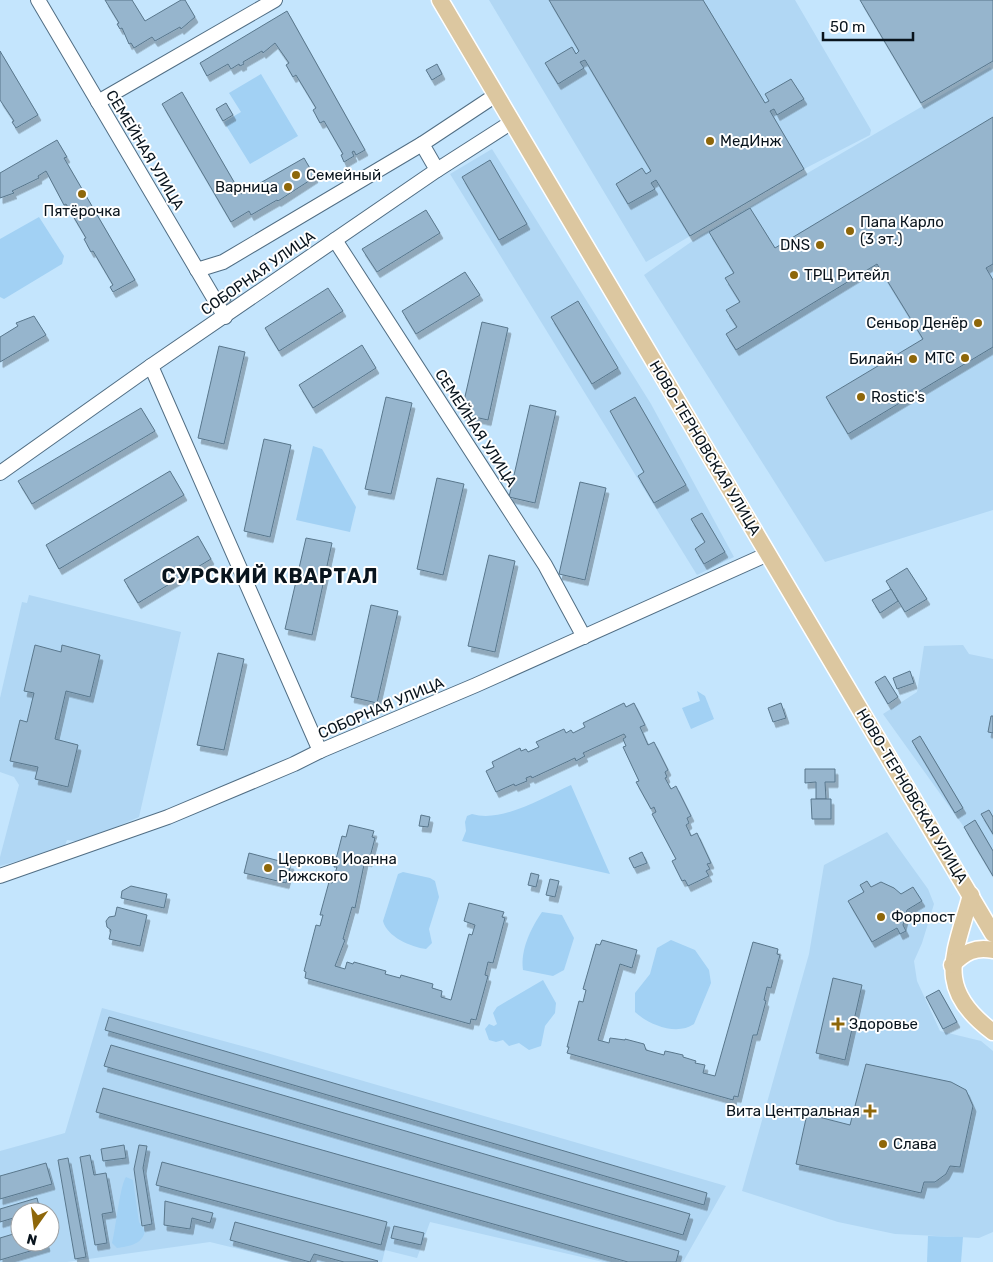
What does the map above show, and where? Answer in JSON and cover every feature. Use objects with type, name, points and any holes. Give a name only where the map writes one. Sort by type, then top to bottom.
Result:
[{"type":"main road","name":"НОВО-ТЕРНОВСКАЯ УЛИЦА","points":[[440,0],[993,934]]},
{"type":"main road","points":[[971,895],[952,965],[953,981],[959,996],[993,1032]]},
{"type":"main road","points":[[952,965],[962,956],[976,949],[993,950]]},
{"type":"street","name":"СЕМЕЙНАЯ УЛИЦА","points":[[38,0],[224,317]]},
{"type":"street","points":[[98,102],[275,0]]},
{"type":"street","points":[[197,270],[223,262],[422,144],[496,95]]},
{"type":"street","name":"СОБОРНАЯ УЛИЦА","points":[[0,473],[150,366],[437,170],[512,122]]},
{"type":"street","points":[[422,144],[437,170]]},
{"type":"street","name":"СЕМЕЙНАЯ УЛИЦА","points":[[334,240],[540,557],[584,637]]},
{"type":"street","points":[[150,366],[320,751]]},
{"type":"street","name":"СОБОРНАЯ УЛИЦА","points":[[0,876],[168,817],[584,637],[768,554]]},
{"type":"shaded area","points":[[489,0],[795,0],[871,130],[870,135],[804,169],[646,262]]},
{"type":"shaded area","points":[[990,67],[993,71],[993,510],[825,562],[644,275],[701,235]]},
{"type":"shaded area","points":[[261,74],[298,136],[250,164],[224,122],[241,112],[229,93]]},
{"type":"shaded area","points":[[492,149],[651,404],[734,557],[697,575],[450,174]]},
{"type":"shaded area","points":[[39,217],[64,256],[62,264],[4,299],[0,297],[0,239]]},
{"type":"shaded area","points":[[313,446],[322,449],[356,507],[350,532],[296,520]]},
{"type":"shaded area","points":[[29,595],[181,632],[139,817],[82,842],[67,840],[64,848],[0,866],[0,857],[19,785],[14,777],[0,772],[0,698],[22,602],[27,603]]},
{"type":"shaded area","points":[[963,645],[969,654],[993,659],[993,851],[975,821],[964,827],[883,714],[917,692],[924,646]]},
{"type":"shaded area","points":[[697,691],[705,696],[714,719],[691,729],[682,708],[700,701]]},
{"type":"shaded area","points":[[571,785],[610,874],[462,841],[466,831],[465,822],[467,816],[472,814],[496,815],[509,812],[522,808]]},
{"type":"shaded area","points":[[887,832],[928,889],[934,904],[922,943],[914,961],[917,981],[940,1031],[981,1041],[993,1051],[993,1232],[979,1238],[895,1234],[838,1222],[742,1191],[809,954],[824,865]]},
{"type":"shaded area","points":[[403,872],[430,878],[435,881],[439,897],[429,929],[432,943],[426,949],[400,940],[389,932],[383,921],[398,874]]},
{"type":"shaded area","points":[[542,912],[562,915],[574,938],[564,970],[553,976],[523,970],[523,955],[527,940]]},
{"type":"shaded area","points":[[671,940],[695,950],[709,970],[711,983],[694,1024],[680,1029],[655,1025],[635,1012],[635,993],[650,974],[657,948]]},
{"type":"shaded area","points":[[543,980],[556,1003],[555,1013],[545,1026],[541,1046],[529,1050],[519,1043],[509,1046],[503,1040],[496,1042],[489,1040],[485,1029],[489,1024],[494,1026],[497,1024],[493,1013],[497,1007]]},
{"type":"shaded area","points":[[102,1008],[253,1049],[726,1186],[683,1262],[603,1262],[430,1222],[417,1258],[385,1250],[382,1262],[291,1262],[210,1242],[67,1262],[0,1262],[0,1151],[65,1133]]},
{"type":"shaded area","points":[[126,1177],[133,1180],[139,1222],[145,1231],[138,1242],[117,1248],[112,1243],[120,1197]]},
{"type":"shaded area","points":[[928,1236],[963,1237],[961,1262],[927,1262]]},
{"type":"building","points":[[105,0],[132,0],[145,21],[181,0],[185,0],[195,17],[181,29],[180,27],[155,41],[152,37],[134,48],[131,43],[129,44],[122,28],[120,29],[117,24],[119,23]]},
{"type":"building","name":"МедИнж","points":[[549,0],[703,0],[765,103],[769,101],[765,94],[791,79],[804,99],[777,115],[774,109],[770,111],[804,169],[690,236],[656,180],[651,183],[655,189],[628,204],[616,184],[642,168],[646,174],[651,171],[585,60],[580,62],[584,68],[558,84],[545,63],[572,47],[576,54],[579,51]]},
{"type":"building","points":[[860,0],[993,0],[993,61],[921,103]]},
{"type":"building","points":[[287,11],[365,150],[356,155],[354,151],[352,152],[354,156],[344,162],[341,155],[343,154],[324,121],[320,123],[313,110],[316,108],[296,75],[293,77],[286,65],[289,63],[275,43],[263,53],[262,51],[243,62],[244,64],[240,66],[239,64],[231,69],[228,64],[207,76],[200,63]]},
{"type":"building","points":[[0,51],[38,115],[16,128],[12,122],[14,121],[0,100]]},
{"type":"building","points":[[437,64],[442,74],[432,80],[426,70]]},
{"type":"building","points":[[182,92],[241,194],[304,158],[315,177],[278,201],[251,215],[249,211],[231,222],[162,104]]},
{"type":"building","points":[[226,103],[233,115],[223,121],[216,109]]},
{"type":"building","name":"ТРЦ Ритейл","points":[[993,117],[993,264],[986,268],[993,280],[993,347],[848,434],[826,397],[923,339],[877,264],[736,350],[726,334],[737,327],[726,310],[740,302],[725,278],[734,273],[709,232],[750,208],[775,248]]},
{"type":"building","points":[[57,140],[67,157],[64,158],[135,280],[113,292],[110,287],[113,285],[93,251],[91,252],[84,239],[86,238],[66,204],[64,205],[46,171],[38,176],[39,178],[12,191],[14,193],[0,198],[0,173]]},
{"type":"building","points":[[490,160],[527,224],[499,240],[462,177]]},
{"type":"building","points":[[426,210],[440,233],[377,272],[362,249]]},
{"type":"building","points":[[465,272],[480,295],[416,334],[402,311]]},
{"type":"building","points":[[328,288],[343,311],[279,351],[265,328]]},
{"type":"building","points":[[224,289],[231,300],[225,304],[218,293]]},
{"type":"building","points":[[578,301],[618,368],[592,384],[551,317]]},
{"type":"building","points":[[34,316],[46,335],[0,362],[0,337],[18,326],[16,323]]},
{"type":"building","points":[[482,322],[508,328],[488,420],[461,414]]},
{"type":"building","points":[[362,345],[376,368],[313,408],[299,385]]},
{"type":"building","points":[[219,346],[245,352],[224,444],[198,438]]},
{"type":"building","points":[[386,397],[412,403],[391,494],[365,489]]},
{"type":"building","points":[[635,397],[686,485],[654,503],[638,476],[644,472],[610,411]]},
{"type":"building","points":[[530,405],[556,411],[535,503],[509,497]]},
{"type":"building","points":[[141,408],[155,431],[32,504],[18,481]]},
{"type":"building","points":[[264,439],[291,445],[270,537],[244,531]]},
{"type":"building","points":[[170,471],[184,495],[59,569],[46,545]]},
{"type":"building","points":[[437,478],[464,484],[443,575],[417,569]]},
{"type":"building","points":[[580,482],[606,488],[585,580],[559,574]]},
{"type":"building","points":[[702,513],[725,552],[704,564],[695,549],[705,542],[691,519]]},
{"type":"building","points":[[198,536],[211,559],[138,603],[124,580]]},
{"type":"building","points":[[306,538],[332,543],[312,635],[285,629]]},
{"type":"building","points":[[489,555],[515,561],[495,652],[468,646]]},
{"type":"building","points":[[907,568],[927,599],[905,612],[886,581]]},
{"type":"building","points":[[891,589],[898,601],[880,613],[872,600]]},
{"type":"building","points":[[371,605],[398,611],[377,703],[351,697]]},
{"type":"building","points":[[35,645],[61,652],[62,645],[100,655],[90,697],[66,691],[55,739],[78,745],[68,787],[35,779],[38,767],[10,761],[20,720],[27,722],[34,693],[24,691]]},
{"type":"building","points":[[218,653],[244,659],[224,750],[197,745]]},
{"type":"building","points":[[910,671],[914,683],[897,689],[893,678]]},
{"type":"building","points":[[885,676],[898,697],[888,704],[875,682]]},
{"type":"building","points":[[624,703],[626,707],[634,703],[645,725],[640,727],[648,745],[654,742],[668,770],[665,772],[667,777],[665,778],[671,789],[676,786],[691,816],[687,818],[689,823],[686,825],[691,836],[697,833],[711,863],[707,864],[710,869],[706,871],[709,876],[688,886],[685,880],[682,881],[672,861],[676,859],[652,814],[656,812],[654,807],[651,809],[636,782],[639,781],[623,747],[626,746],[623,739],[626,737],[624,734],[583,753],[585,756],[576,761],[575,758],[532,778],[531,776],[526,778],[527,781],[515,786],[514,784],[496,792],[486,771],[494,767],[492,762],[520,748],[521,751],[526,749],[528,752],[539,747],[536,742],[564,729],[566,733],[571,730],[573,733],[585,727],[583,723]]},
{"type":"building","points":[[781,703],[786,718],[773,722],[768,708]]},
{"type":"building","points":[[991,716],[993,716],[993,733],[988,732]]},
{"type":"building","points":[[920,736],[963,808],[955,813],[912,741]]},
{"type":"building","points":[[805,769],[835,769],[835,782],[825,782],[826,799],[816,799],[816,782],[805,783]]},
{"type":"building","points":[[811,799],[831,799],[831,819],[812,819]]},
{"type":"building","points":[[989,810],[993,817],[993,834],[981,814]]},
{"type":"building","points":[[421,815],[430,817],[428,827],[419,826]]},
{"type":"building","points":[[975,820],[993,851],[993,876],[964,827]]},
{"type":"building","points":[[349,825],[374,831],[372,837],[375,838],[369,861],[365,860],[355,908],[352,907],[343,939],[345,940],[335,966],[345,969],[347,962],[353,964],[354,962],[386,971],[385,974],[400,978],[401,975],[433,984],[432,988],[442,991],[441,997],[451,1000],[469,934],[472,935],[475,925],[464,921],[469,903],[504,912],[502,917],[505,918],[493,963],[488,962],[485,975],[488,976],[476,1020],[471,1019],[470,1024],[305,978],[306,972],[304,971],[316,925],[320,926],[323,915],[320,915],[329,882],[332,883],[337,867],[334,867],[342,836],[346,837]]},
{"type":"building","points":[[642,852],[647,863],[634,868],[629,858]]},
{"type":"building","name":"Церковь Иоанна Рижского","points":[[249,853],[291,864],[286,883],[244,873]]},
{"type":"building","points":[[531,873],[539,875],[536,887],[528,885]]},
{"type":"building","points":[[550,879],[559,881],[555,897],[546,895]]},
{"type":"building","name":"Форпост","points":[[867,881],[871,887],[881,882],[894,888],[901,894],[913,887],[922,901],[907,910],[903,925],[906,931],[900,934],[897,928],[872,942],[848,901],[864,892],[860,885]]},
{"type":"building","points":[[131,886],[167,894],[164,908],[121,898],[122,891]]},
{"type":"building","points":[[117,907],[147,915],[140,946],[109,939],[111,930],[107,927],[106,921],[109,917],[115,916]]},
{"type":"building","points":[[602,940],[637,950],[632,968],[620,964],[598,1040],[609,1043],[610,1038],[625,1039],[644,1044],[646,1050],[664,1055],[665,1051],[683,1055],[683,1057],[696,1061],[695,1063],[705,1065],[703,1073],[715,1076],[753,942],[778,949],[777,954],[780,955],[771,988],[767,987],[764,1000],[766,1001],[757,1035],[753,1035],[738,1097],[734,1096],[733,1100],[567,1053],[579,1001],[583,1002],[586,990],[583,989],[596,944],[600,945]]},
{"type":"building","name":"Здоровье","points":[[833,978],[862,985],[845,1060],[816,1053]]},
{"type":"building","points":[[939,990],[957,1022],[943,1029],[926,997]]},
{"type":"building","points":[[109,1017],[707,1193],[704,1205],[105,1030]]},
{"type":"building","points":[[111,1045],[690,1214],[683,1235],[104,1066]]},
{"type":"building","name":"Слава","points":[[866,1064],[951,1082],[966,1090],[973,1106],[960,1167],[950,1166],[946,1174],[935,1182],[924,1182],[921,1193],[796,1164],[807,1114],[850,1125]]},
{"type":"building","points":[[103,1088],[679,1251],[676,1262],[628,1262],[96,1112]]},
{"type":"building","points":[[124,1145],[126,1158],[103,1161],[101,1149]]},
{"type":"building","points":[[139,1145],[147,1146],[143,1168],[152,1224],[142,1226],[134,1169]]},
{"type":"building","points":[[90,1155],[94,1175],[106,1173],[113,1212],[102,1214],[107,1243],[95,1245],[80,1157]]},
{"type":"building","points":[[68,1158],[86,1257],[75,1259],[58,1160]]},
{"type":"building","points":[[162,1162],[387,1222],[381,1245],[156,1185]]},
{"type":"building","points":[[46,1163],[52,1184],[0,1199],[0,1176]]},
{"type":"building","points":[[37,1198],[38,1202],[24,1202]]},
{"type":"building","points":[[165,1201],[213,1213],[210,1223],[192,1218],[190,1229],[164,1225]]},
{"type":"building","points":[[10,1206],[10,1219],[0,1222],[0,1209]]},
{"type":"building","points":[[235,1222],[378,1261],[344,1262],[314,1254],[310,1262],[230,1240]]},
{"type":"building","points":[[394,1226],[424,1233],[421,1245],[391,1238]]},
{"type":"building","points":[[10,1235],[10,1252],[27,1252],[0,1260],[0,1238]]},
{"type":"place","name":"МедИнж","points":[[710,141]]},
{"type":"place","name":"Семейный","points":[[296,175]]},
{"type":"place","name":"Варница","points":[[288,187]]},
{"type":"place","name":"Пятёрочка","points":[[82,194]]},
{"type":"place","name":"Папа Карло (3 эт.)","points":[[850,231]]},
{"type":"place","name":"DNS","points":[[820,245]]},
{"type":"place","name":"ТРЦ Ритейл","points":[[794,275]]},
{"type":"place","name":"Сеньор Денёр","points":[[978,323]]},
{"type":"place","name":"МТС","points":[[965,358]]},
{"type":"place","name":"Билайн","points":[[913,359]]},
{"type":"place","name":"Rostic's","points":[[861,397]]},
{"type":"place","name":"Церковь Иоанна Рижского","points":[[268,868]]},
{"type":"place","name":"Форпост","points":[[881,917]]},
{"type":"place","name":"Здоровье","points":[[838,1024]]},
{"type":"place","name":"Вита Центральная","points":[[870,1111]]},
{"type":"place","name":"Слава","points":[[883,1144]]},
{"type":"district","name":"СУРСКИЙ КВАРТАЛ","points":[[270,576]]}]
